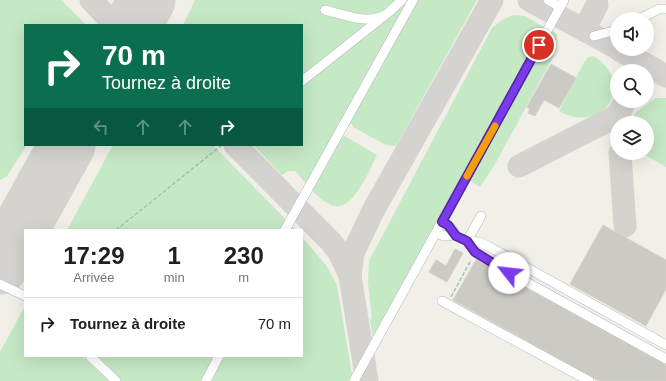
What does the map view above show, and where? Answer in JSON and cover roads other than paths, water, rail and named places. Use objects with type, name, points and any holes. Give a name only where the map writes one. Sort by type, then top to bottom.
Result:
[{"type":"lane","points":[[303,80],[402,0]]},
{"type":"lane","points":[[286,229],[413,0]]},
{"type":"lane","points":[[354,381],[562,3],[548,0]]},
{"type":"lane","points":[[653,12],[659,9],[666,9]]},
{"type":"lane","points":[[325,10],[358,18],[370,19],[384,16]]},
{"type":"lane","points":[[594,36],[610,32]]},
{"type":"lane","points":[[467,241],[481,216]]},
{"type":"lane","points":[[442,222],[448,225],[456,236]]},
{"type":"lane","points":[[436,233],[444,236],[456,236],[467,241],[479,242],[486,245],[666,345]]},
{"type":"lane","points":[[467,241],[475,252],[666,359]]},
{"type":"lane","points":[[0,284],[24,296]]},
{"type":"lane","points":[[444,303],[588,381]]},
{"type":"lane","points":[[91,357],[116,381]]},
{"type":"lane","points":[[206,381],[218,357]]}]
